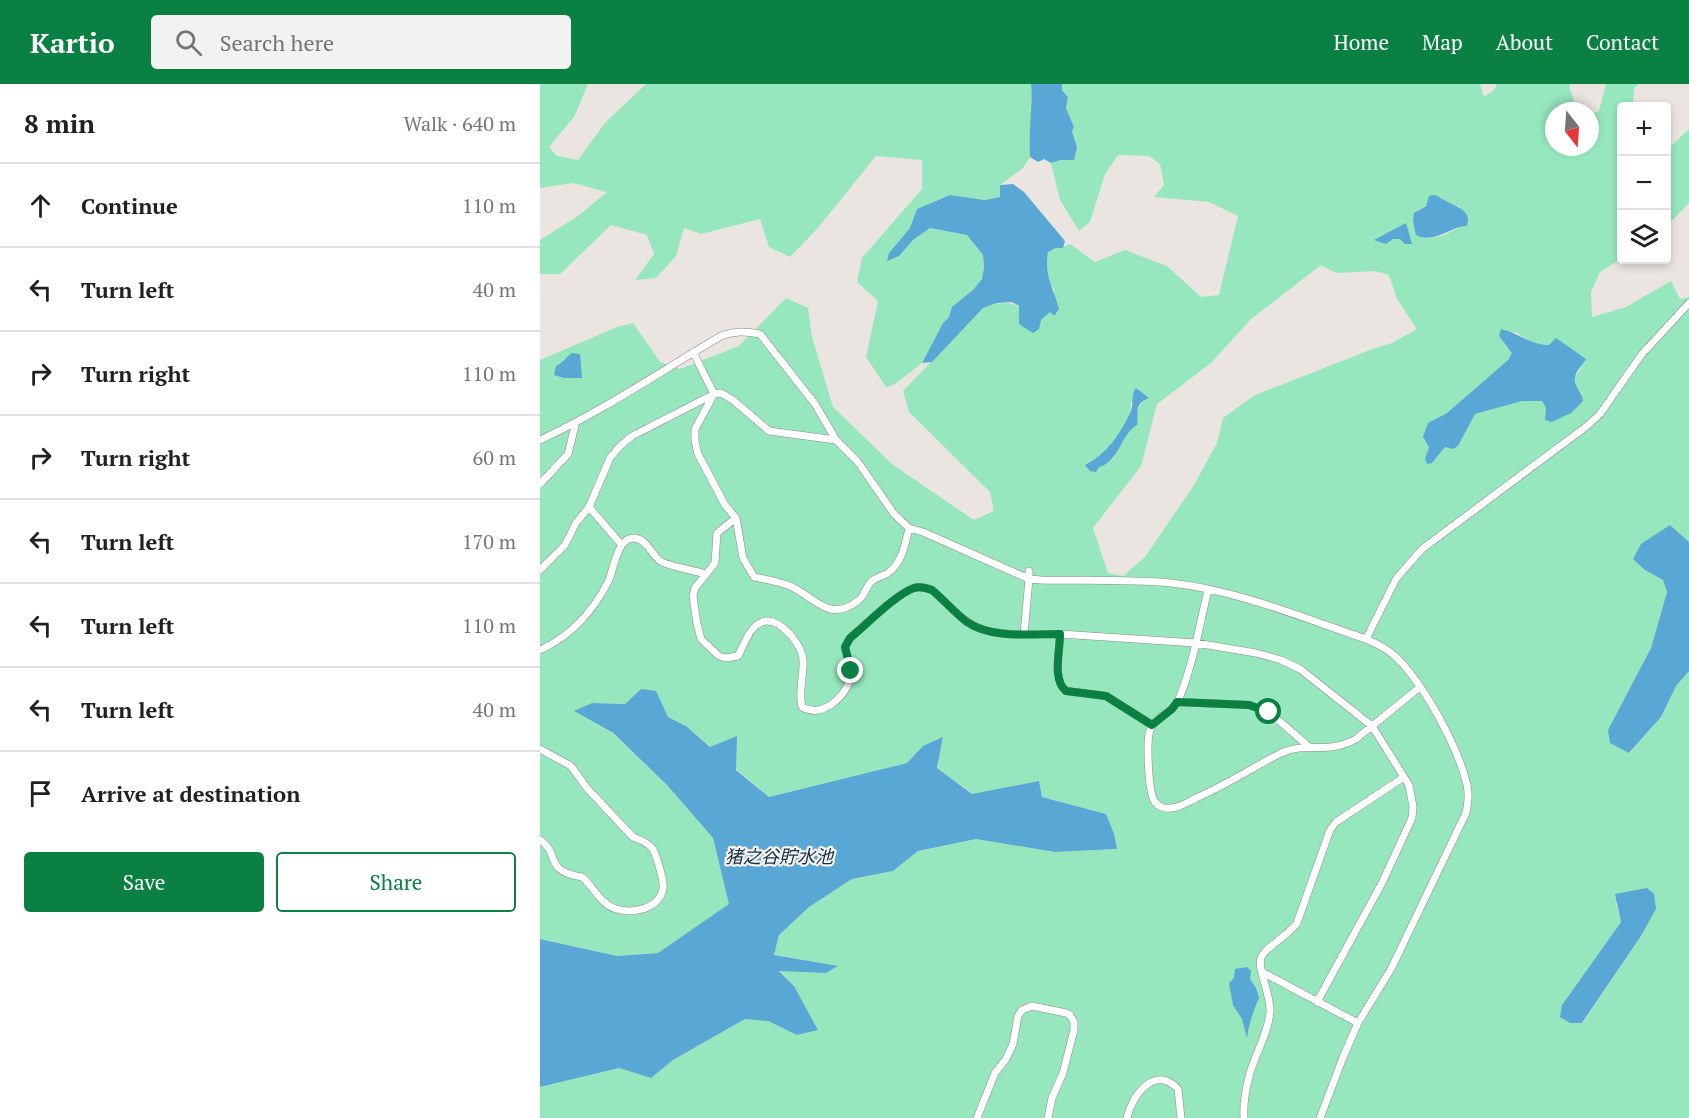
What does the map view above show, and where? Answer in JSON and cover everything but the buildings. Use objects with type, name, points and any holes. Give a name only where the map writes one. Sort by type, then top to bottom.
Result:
[{"type":"street","points":[[1366,639],[1396,579],[1422,549],[1587,426],[1605,406],[1642,354],[1689,303]]},
{"type":"street","points":[[540,440],[576,422],[721,336],[746,331],[760,334],[815,404],[836,440],[858,462],[894,514],[909,528],[1029,575],[1172,584],[1240,597],[1366,639],[1384,647],[1398,659],[1420,687],[1457,756],[1467,786],[1466,813],[1391,969],[1358,1023],[1320,1118]]},
{"type":"street","points":[[693,352],[714,394]]},
{"type":"street","points":[[540,570],[566,545],[576,523],[589,507],[610,458],[620,446],[632,436],[714,394],[721,393],[733,400],[769,431],[836,440]]},
{"type":"street","points":[[714,394],[695,429],[695,441],[698,454],[725,505],[736,518],[743,558],[749,572],[754,577],[788,585],[807,595],[813,602],[830,610],[838,610],[860,600],[871,581],[888,573],[898,563],[904,550],[909,528]]},
{"type":"street","points":[[540,484],[568,454],[576,422]]},
{"type":"street","points":[[589,507],[621,544]]},
{"type":"street","points":[[736,518],[717,533],[715,563],[694,588],[693,596],[701,639],[719,656],[733,658],[738,656],[746,639],[759,624],[771,621],[779,625],[796,640],[801,651],[803,659],[800,699],[802,707],[807,710],[814,711],[831,705],[850,680],[851,671],[845,647],[850,638],[899,596],[914,588],[926,588],[932,590],[969,623],[1011,635],[1060,634],[1196,643],[1256,653],[1281,660],[1300,669],[1372,726],[1404,777],[1412,795],[1412,818],[1382,883],[1317,1002]]},
{"type":"street","points":[[540,650],[557,642],[578,627],[607,584],[621,544],[628,539],[640,540],[660,561],[706,574]]},
{"type":"street","points":[[1024,634],[1029,575]]},
{"type":"street","points":[[1208,590],[1196,643],[1177,702],[1152,725],[1148,740],[1151,791],[1156,803],[1168,809],[1228,784],[1288,750],[1309,747],[1329,748],[1346,744],[1356,739],[1420,687]]},
{"type":"street","points":[[1060,634],[1058,680],[1062,688],[1066,691],[1106,696],[1152,725]]},
{"type":"street","points":[[1177,702],[1249,705],[1259,708],[1269,712],[1309,747]]},
{"type":"street","points":[[540,749],[571,766],[586,787],[633,837],[642,839],[652,848],[662,877],[663,888],[660,897],[646,908],[639,910],[616,909],[598,897],[582,878],[567,875],[560,870],[540,840]]},
{"type":"street","points":[[1244,1118],[1243,1104],[1250,1073],[1267,1029],[1270,1014],[1269,992],[1260,962],[1262,955],[1291,932],[1297,923],[1330,830],[1344,815],[1404,777]]},
{"type":"street","points":[[1262,972],[1358,1023]]},
{"type":"street","points":[[978,1118],[994,1073],[1006,1059],[1013,1044],[1018,1016],[1022,1010],[1032,1006],[1070,1015],[1074,1022],[1063,1073],[1052,1098],[1048,1118]]},
{"type":"street","points":[[1127,1118],[1139,1091],[1153,1081],[1162,1080],[1178,1089],[1181,1118]]},
{"type":"green space","points":[[540,84],[588,84],[574,117],[549,147],[557,156],[578,160],[605,123],[646,84],[1031,84],[1030,157],[1023,168],[1000,185],[1000,197],[985,200],[950,195],[917,209],[910,228],[889,253],[899,256],[913,240],[930,228],[967,235],[983,255],[984,267],[982,279],[973,291],[952,307],[949,317],[943,323],[922,363],[895,384],[886,387],[866,357],[878,301],[857,282],[862,258],[922,189],[922,160],[876,156],[817,229],[790,257],[769,247],[760,219],[701,234],[684,228],[676,256],[656,278],[635,280],[654,254],[647,235],[611,225],[560,274],[540,274],[540,240],[578,216],[607,192],[573,183],[540,188]]},
{"type":"green space","points":[[1062,84],[1480,84],[1484,97],[1494,90],[1497,84],[1571,84],[1569,86],[1574,102],[1545,102],[1545,156],[1599,156],[1599,111],[1606,84],[1638,84],[1634,89],[1633,102],[1617,102],[1617,261],[1600,272],[1591,292],[1592,317],[1626,307],[1671,281],[1680,299],[1689,297],[1689,542],[1670,525],[1645,570],[1663,580],[1667,592],[1651,648],[1608,731],[1630,753],[1661,717],[1676,686],[1689,671],[1689,1118],[540,1118],[540,1087],[619,1068],[651,1078],[673,1060],[745,1019],[768,1021],[797,1035],[818,1030],[794,986],[779,970],[826,973],[837,966],[774,955],[779,935],[809,907],[852,879],[893,871],[918,851],[976,839],[1055,852],[1117,849],[1106,814],[1042,797],[1039,781],[973,794],[937,768],[943,738],[923,746],[907,763],[769,797],[686,726],[668,717],[641,689],[625,704],[592,703],[575,712],[612,733],[667,785],[713,838],[730,904],[658,953],[617,956],[540,939],[540,360],[617,327],[633,323],[660,362],[680,369],[739,346],[786,298],[808,308],[812,337],[833,407],[893,465],[974,520],[994,511],[990,492],[909,412],[903,391],[983,308],[1008,303],[1041,320],[1050,312],[1054,316],[1054,289],[1048,281],[1046,265],[1048,252],[1070,244],[1095,262],[1125,250],[1167,266],[1201,297],[1219,295],[1238,216],[1209,202],[1154,197],[1164,185],[1160,164],[1149,156],[1118,155],[1105,174],[1090,222],[1079,231],[1060,200],[1051,163],[1061,160],[1077,147],[1072,131],[1074,127],[1066,108],[1068,97],[1062,89]],"holes":[[[1440,197],[1460,207],[1460,226],[1433,238],[1417,235],[1418,210]],[[1321,265],[1336,273],[1376,271],[1389,275],[1397,299],[1417,329],[1392,343],[1255,395],[1223,418],[1217,443],[1194,485],[1145,557],[1123,576],[1108,573],[1093,528],[1141,466],[1157,404],[1211,363],[1250,320]],[[1515,332],[1537,345],[1549,345],[1581,368],[1575,376],[1575,385],[1583,395],[1546,408],[1542,401],[1522,401],[1475,414],[1458,446],[1445,447],[1432,463],[1425,459],[1429,447],[1428,423],[1447,413],[1508,360],[1513,353],[1499,336]],[[1143,400],[1135,415],[1137,425],[1129,431],[1112,459],[1106,464],[1086,465],[1101,454],[1123,429],[1131,402]],[[1616,903],[1656,909],[1641,936],[1583,1023],[1562,1005],[1621,922]]]},
{"type":"green space","points":[[1689,129],[1689,203],[1671,222],[1671,156],[1671,146]]},
{"type":"water","points":[[1031,84],[1062,84],[1062,90],[1068,97],[1066,108],[1074,127],[1072,131],[1077,147],[1074,160],[1051,163],[1044,159],[1038,162],[1030,157]]},
{"type":"water","points":[[1013,184],[1024,192],[1065,241],[1063,248],[1056,248],[1048,252],[1047,261],[1048,275],[1059,309],[1054,316],[1050,312],[1041,320],[1039,329],[1033,333],[1019,324],[1019,306],[1012,302],[997,303],[983,308],[932,362],[922,363],[943,323],[949,317],[952,307],[973,290],[982,279],[983,255],[967,235],[930,228],[913,240],[899,256],[887,261],[889,253],[910,228],[917,209],[950,195],[985,200],[1000,197],[1000,185]]},
{"type":"water","points":[[1434,195],[1465,212],[1468,218],[1467,226],[1430,238],[1416,235],[1414,213],[1426,206],[1429,196]]},
{"type":"water","points":[[1406,223],[1412,244],[1405,244],[1400,239],[1393,239],[1386,244],[1374,240]]},
{"type":"water","points":[[1501,329],[1542,344],[1549,345],[1556,338],[1586,359],[1575,377],[1575,384],[1583,401],[1571,413],[1552,422],[1545,420],[1546,408],[1542,401],[1522,401],[1475,414],[1458,446],[1453,449],[1445,447],[1432,463],[1427,464],[1425,459],[1429,447],[1423,437],[1428,423],[1447,413],[1508,360],[1512,353],[1499,336]]},
{"type":"water","points":[[572,353],[580,354],[582,378],[564,378],[554,375],[556,366]]},
{"type":"water","points":[[1136,388],[1149,398],[1139,406],[1137,425],[1131,429],[1116,454],[1106,464],[1099,467],[1096,472],[1090,471],[1085,465],[1107,449],[1123,427],[1131,411]]},
{"type":"water","points":[[1670,525],[1689,542],[1689,671],[1676,686],[1661,717],[1629,753],[1610,743],[1608,730],[1651,648],[1667,592],[1663,580],[1645,570],[1633,559],[1641,544]]},
{"type":"water","name":"猪之谷貯水池","points":[[641,689],[656,691],[668,717],[686,726],[710,747],[737,736],[736,770],[769,797],[907,763],[923,746],[943,737],[937,768],[972,794],[1039,781],[1042,797],[1106,814],[1117,849],[1055,852],[976,839],[918,851],[893,871],[852,879],[809,907],[779,935],[774,955],[838,966],[826,973],[779,971],[794,986],[818,1030],[797,1035],[768,1021],[745,1019],[673,1060],[651,1078],[619,1068],[540,1087],[540,939],[617,956],[658,953],[729,904],[713,838],[667,785],[613,733],[574,711],[592,703],[625,704]]},
{"type":"water","points":[[1647,888],[1654,894],[1656,909],[1641,936],[1582,1023],[1570,1023],[1560,1017],[1562,1005],[1621,922],[1615,894]]},
{"type":"water","points":[[1247,967],[1251,971],[1250,979],[1259,998],[1247,1038],[1242,1019],[1233,1005],[1229,983],[1234,978],[1235,969]]},
{"type":"route","points":[[851,671],[845,647],[850,638],[899,596],[914,588],[926,588],[932,590],[969,623],[978,627],[1011,635],[1060,634],[1058,680],[1062,688],[1066,691],[1106,696],[1152,725],[1177,702],[1249,705],[1269,712]]}]
